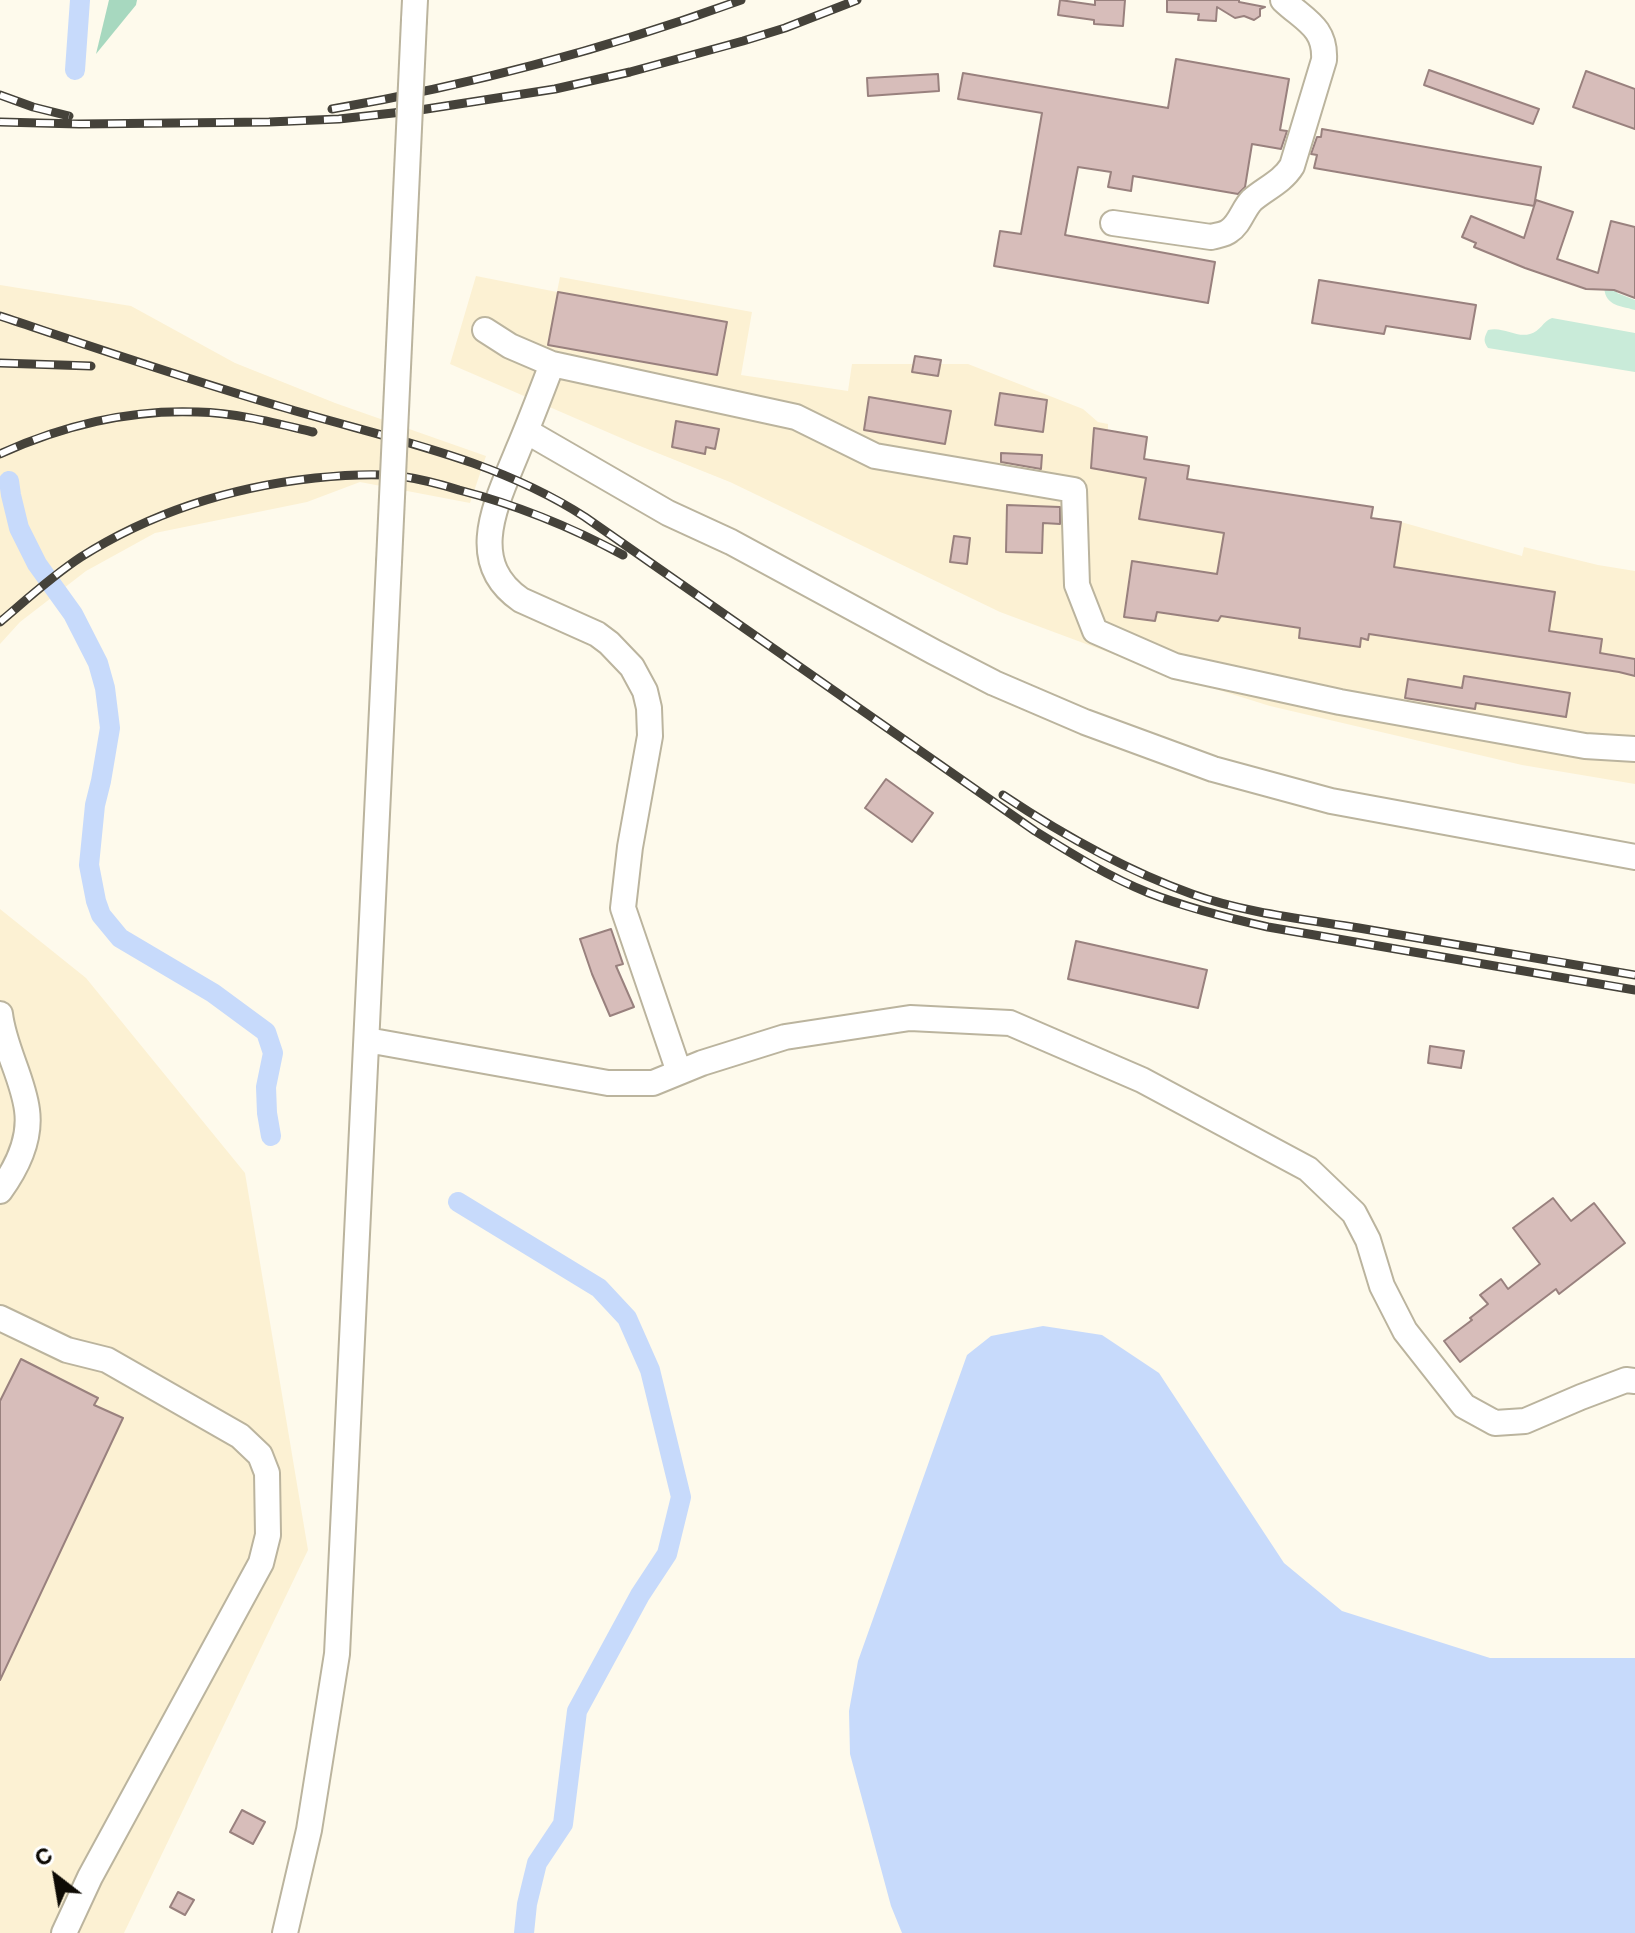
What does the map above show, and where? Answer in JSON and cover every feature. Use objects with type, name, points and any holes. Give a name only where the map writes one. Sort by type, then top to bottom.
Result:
[{"type":"street","points":[[1113,223],[1211,237],[1222,234],[1237,224],[1251,201],[1287,174],[1292,166],[1324,53],[1320,34],[1283,0]]},
{"type":"street","points":[[285,1933],[309,1830],[337,1654],[414,10]]},
{"type":"street","points":[[485,330],[510,346],[552,364],[796,417],[875,456],[1074,490],[1077,585],[1095,631],[1175,666],[1340,702],[1585,746],[1635,749]]},
{"type":"street","points":[[552,364],[492,517],[489,531],[494,568],[505,587],[521,600],[597,634],[609,643],[632,667],[645,691],[650,736],[630,847],[623,908],[679,1072]]},
{"type":"street","points":[[526,431],[668,513],[731,542],[934,652],[994,683],[1096,726],[1213,769],[1331,801],[1635,857]]},
{"type":"street","points":[[0,1014],[28,1114],[19,1158],[0,1191]]},
{"type":"street","points":[[367,1040],[608,1083],[653,1083],[702,1063],[785,1037],[910,1018],[1010,1023],[1142,1080],[1308,1169],[1354,1213],[1368,1240],[1382,1286],[1405,1331],[1464,1406],[1495,1423],[1525,1421],[1615,1384],[1635,1381]]},
{"type":"street","points":[[0,1318],[67,1350],[107,1360],[227,1428],[260,1455],[267,1473],[268,1535],[261,1563],[90,1877],[64,1933]]},
{"type":"shaded area","points":[[476,276],[557,292],[560,277],[752,312],[741,375],[848,391],[852,364],[968,364],[1083,409],[1098,422],[1108,424],[1108,430],[1147,437],[1144,460],[1189,466],[1188,479],[1373,507],[1371,518],[1401,522],[1522,556],[1524,547],[1635,571],[1635,784],[1522,765],[1270,706],[1164,673],[1000,612],[730,482],[450,364]]},
{"type":"shaded area","points":[[0,285],[131,306],[235,363],[335,403],[486,456],[470,503],[360,482],[307,502],[155,533],[86,571],[20,622],[0,644]]},
{"type":"shaded area","points":[[0,909],[86,978],[245,1173],[308,1550],[124,1933],[0,1933]]},
{"type":"green space","points":[[109,0],[137,0],[96,54]]},
{"type":"green space","points":[[1624,275],[1617,293],[1635,300],[1635,310],[1613,303],[1606,297],[1604,284]]},
{"type":"green space","points":[[1552,318],[1635,333],[1635,372],[1488,348],[1485,343],[1488,330],[1530,334]]},
{"type":"water","points":[[1043,1326],[1102,1335],[1159,1373],[1284,1563],[1342,1611],[1490,1658],[1635,1658],[1635,1933],[902,1933],[891,1906],[850,1754],[849,1711],[858,1661],[967,1355],[991,1336]]},
{"type":"building","points":[[1060,0],[1095,5],[1095,0],[1125,0],[1123,26],[1094,24],[1094,20],[1058,15]]},
{"type":"building","points":[[1167,0],[1239,0],[1265,7],[1260,9],[1260,16],[1254,20],[1244,16],[1235,18],[1217,7],[1216,21],[1198,20],[1199,14],[1167,12]]},
{"type":"building","points":[[1176,59],[1289,79],[1280,130],[1287,131],[1281,149],[1252,144],[1245,187],[1238,194],[1133,176],[1131,191],[1108,187],[1111,172],[1078,167],[1065,235],[1215,262],[1208,303],[994,266],[1000,231],[1021,234],[1042,113],[958,99],[963,73],[1168,108]]},
{"type":"building","points":[[1429,70],[1539,109],[1533,124],[1424,85]]},
{"type":"building","points":[[1586,71],[1635,89],[1635,129],[1573,107]]},
{"type":"building","points":[[938,74],[939,91],[868,96],[867,78]]},
{"type":"building","points":[[1322,129],[1541,167],[1534,206],[1314,168],[1317,155],[1311,154]]},
{"type":"building","points":[[1536,200],[1573,212],[1557,259],[1598,273],[1611,221],[1635,227],[1635,298],[1614,290],[1586,289],[1525,268],[1474,247],[1476,243],[1462,237],[1471,216],[1524,238]]},
{"type":"building","points":[[1319,280],[1476,305],[1470,339],[1386,326],[1384,334],[1312,323]]},
{"type":"building","points":[[558,292],[727,322],[717,375],[548,345]]},
{"type":"building","points":[[915,356],[941,360],[938,376],[912,372]]},
{"type":"building","points":[[1000,393],[1047,400],[1043,432],[995,425]]},
{"type":"building","points":[[869,397],[951,411],[945,444],[864,430]]},
{"type":"building","points":[[676,421],[719,429],[715,449],[706,447],[705,454],[672,447]]},
{"type":"building","points":[[1094,428],[1147,437],[1144,459],[1189,466],[1187,479],[1373,507],[1371,518],[1401,522],[1394,567],[1555,592],[1549,631],[1602,639],[1600,653],[1635,659],[1635,676],[1369,634],[1368,640],[1361,638],[1360,647],[1299,638],[1300,628],[1221,616],[1218,621],[1157,612],[1155,621],[1124,617],[1132,561],[1217,574],[1224,533],[1139,519],[1146,478],[1091,468]]},
{"type":"building","points":[[1001,453],[1042,455],[1041,469],[1001,462]]},
{"type":"building","points":[[1007,505],[1060,507],[1060,524],[1043,523],[1042,553],[1006,552]]},
{"type":"building","points":[[954,536],[970,538],[967,564],[950,562]]},
{"type":"building","points":[[1464,676],[1570,693],[1566,717],[1476,703],[1475,709],[1405,698],[1408,679],[1462,688]]},
{"type":"building","points":[[886,779],[933,813],[912,842],[865,808]]},
{"type":"building","points":[[611,929],[623,964],[616,966],[634,1007],[610,1016],[580,939]]},
{"type":"building","points":[[1076,941],[1207,970],[1198,1008],[1068,979]]},
{"type":"building","points":[[1430,1046],[1464,1051],[1461,1068],[1428,1063]]},
{"type":"building","points":[[1553,1198],[1571,1221],[1594,1203],[1625,1243],[1559,1294],[1556,1289],[1460,1362],[1444,1341],[1488,1304],[1480,1295],[1501,1279],[1508,1289],[1540,1264],[1513,1228]]},
{"type":"building","points":[[21,1359],[98,1398],[94,1405],[123,1418],[0,1680],[0,1401]]},
{"type":"building","points":[[242,1810],[265,1822],[253,1844],[230,1832]]},
{"type":"building","points":[[178,1892],[194,1900],[185,1915],[170,1907]]},
{"type":"waterway","points":[[75,70],[80,0]]},
{"type":"waterway","points":[[9,481],[19,528],[37,564],[73,614],[98,663],[105,688],[110,728],[95,805],[89,865],[101,915],[120,938],[213,993],[266,1032],[273,1053],[266,1087],[271,1136]]},
{"type":"waterway","points":[[458,1202],[599,1288],[627,1318],[650,1370],[681,1497],[667,1554],[640,1595],[577,1711],[563,1824],[537,1863],[524,1933]]},
{"type":"railway","points":[[332,109],[436,89],[539,64],[741,0]]},
{"type":"railway","points":[[0,122],[269,122],[339,119],[420,110],[555,89],[630,72],[785,28],[857,0]]},
{"type":"railway","points":[[0,95],[69,116]]},
{"type":"railway","points":[[0,316],[216,387],[442,452],[551,497],[585,517],[1035,831],[1077,857],[1149,893],[1268,927],[1635,990]]},
{"type":"railway","points":[[0,363],[91,366]]},
{"type":"railway","points":[[0,454],[47,435],[96,421],[147,413],[227,414],[313,432]]},
{"type":"railway","points":[[0,622],[70,564],[136,527],[223,495],[315,478],[379,475],[430,482],[523,510],[623,555]]},
{"type":"railway","points":[[1003,795],[1119,863],[1212,901],[1275,915],[1635,975]]}]
